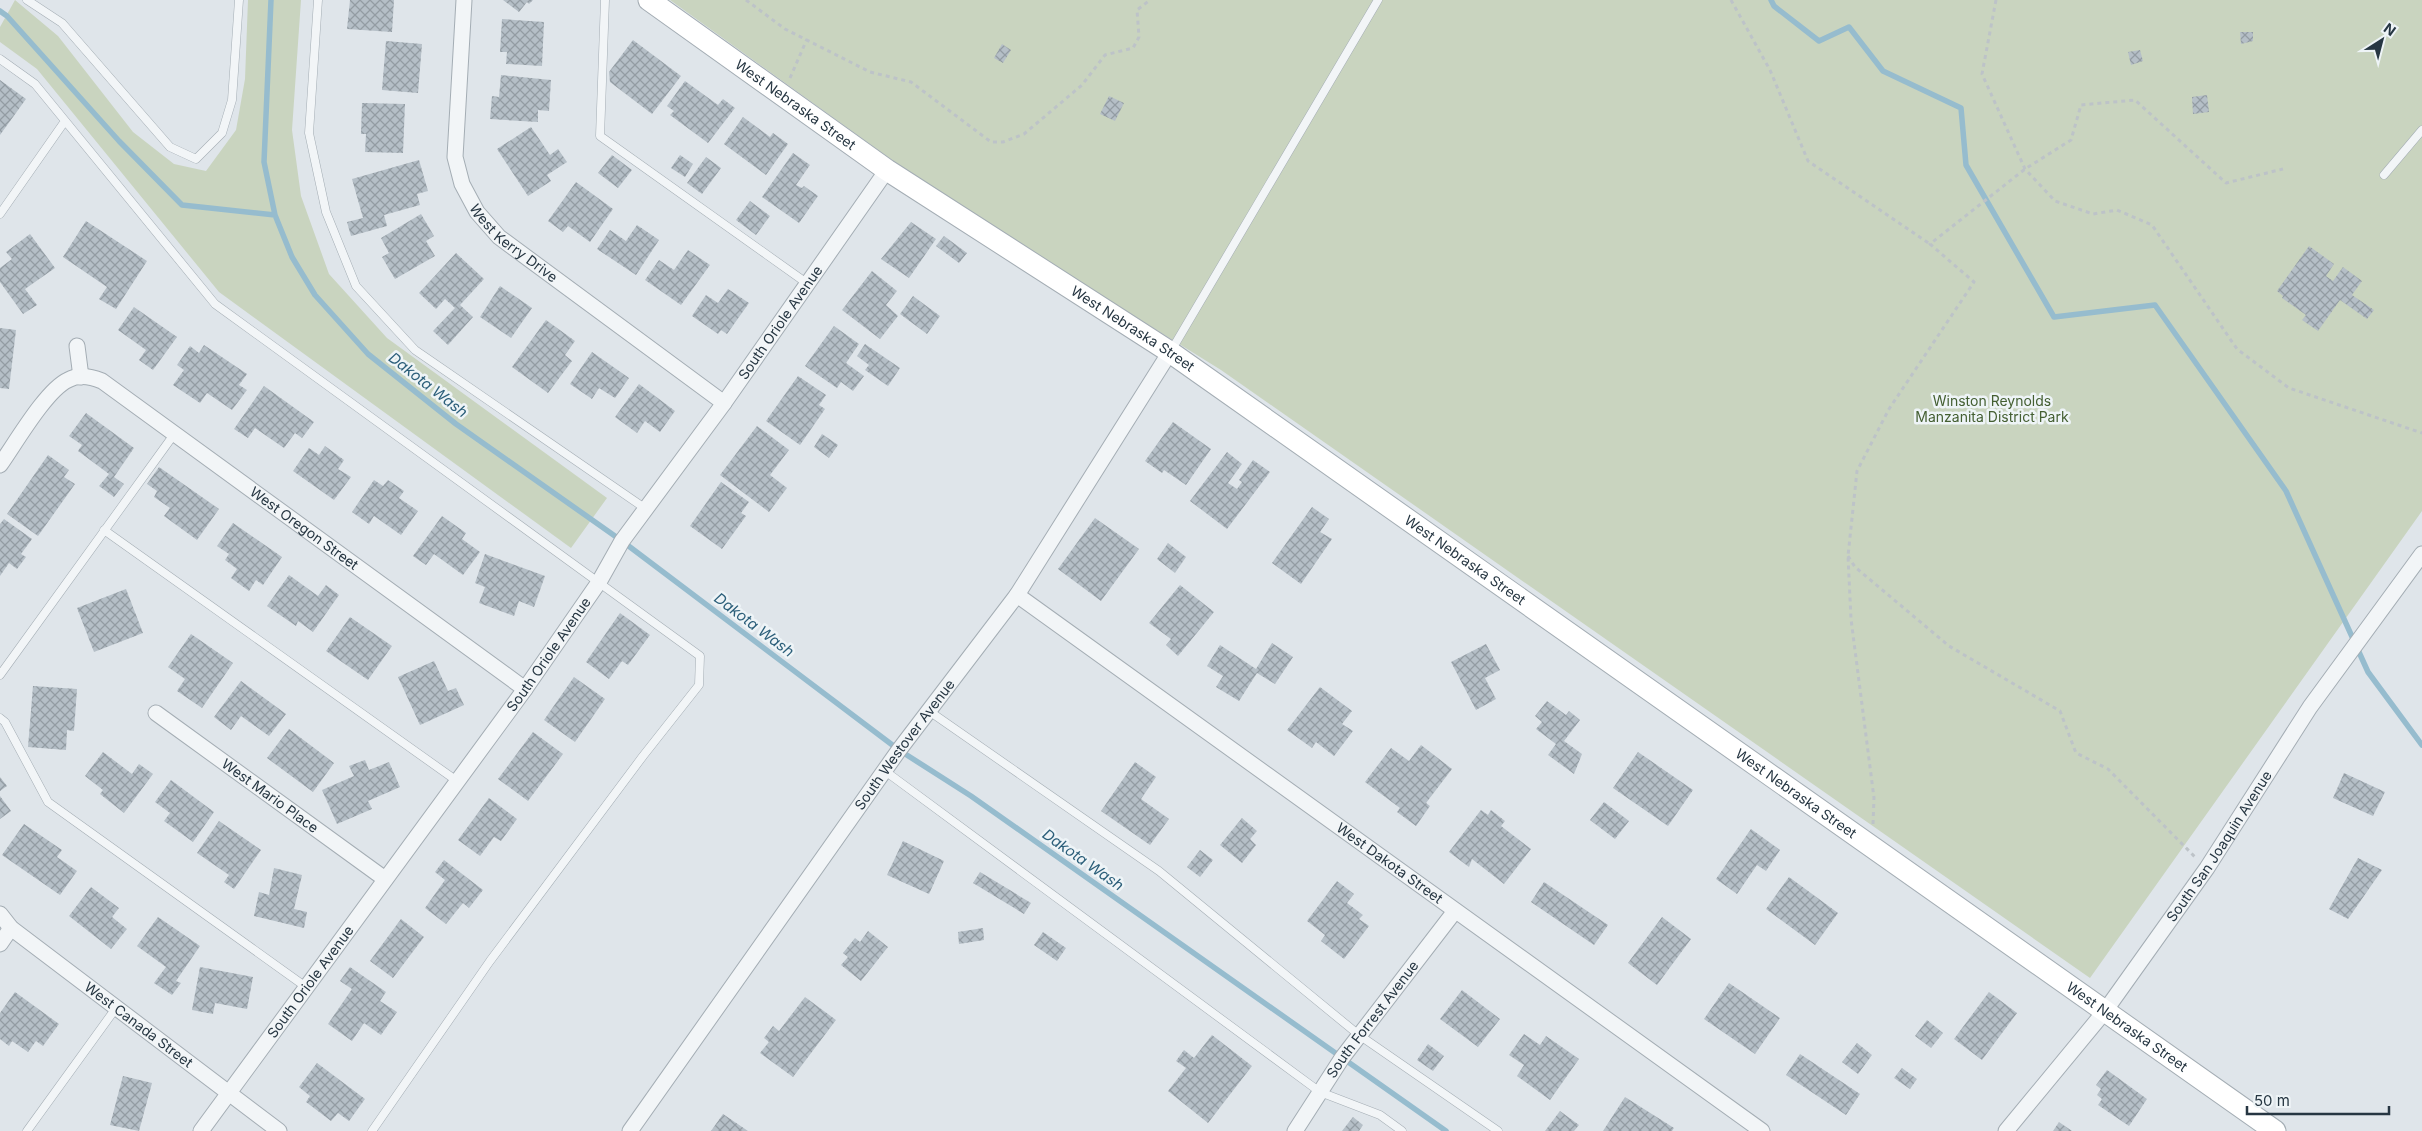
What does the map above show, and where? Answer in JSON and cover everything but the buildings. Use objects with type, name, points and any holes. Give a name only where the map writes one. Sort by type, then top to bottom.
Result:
[{"type":"street","name":"West Kerry Drive","points":[[464,0],[455,157],[462,184],[477,212],[499,238],[724,403]]},
{"type":"street","name":"West Nebraska Street","points":[[649,0],[887,170],[1170,352],[1872,845],[2275,1131]]},
{"type":"street","name":"South Oriole Avenue","points":[[201,1131],[525,689],[599,582],[622,541],[724,403],[887,170]]},
{"type":"street","points":[[0,465],[52,393],[68,380],[81,377],[77,346]]},
{"type":"street","name":"South Westover Avenue","points":[[630,1131],[884,771],[1017,595],[1170,352]]},
{"type":"street","name":"West Oregon Street","points":[[81,377],[102,381],[525,689]]},
{"type":"street","name":"South San Joaquin Avenue","points":[[2006,1131],[2105,1011],[2207,868],[2310,707],[2422,554]]},
{"type":"street","name":"West Dakota Street","points":[[1017,595],[1762,1131]]},
{"type":"street","name":"West Mario Place","points":[[156,713],[385,880]]},
{"type":"street","name":"South Forrest Avenue","points":[[1295,1131],[1359,1035],[1455,911]]},
{"type":"street","name":"West Canada Street","points":[[0,914],[11,928],[279,1131]]},
{"type":"street","points":[[0,944],[11,928]]},
{"type":"lane","points":[[27,0],[62,23],[170,147],[196,159],[222,133],[232,100],[239,0]]},
{"type":"lane","points":[[318,0],[309,133],[326,212],[356,286],[415,350],[646,509]]},
{"type":"lane","points":[[605,0],[600,136],[808,284]]},
{"type":"lane","points":[[1170,352],[1378,0]]},
{"type":"lane","points":[[0,59],[34,84],[215,304],[700,656],[699,685],[642,756],[490,961],[372,1131]]},
{"type":"lane","points":[[0,214],[65,122]]},
{"type":"lane","points":[[2384,175],[2422,130]]},
{"type":"lane","points":[[0,675],[175,433]]},
{"type":"lane","points":[[104,530],[457,781]]},
{"type":"lane","points":[[929,710],[1159,871],[1359,1035],[1498,1131]]},
{"type":"lane","points":[[0,718],[5,722],[48,802],[306,987]]},
{"type":"lane","points":[[884,771],[1320,1092],[1380,1115],[1402,1131]]},
{"type":"lane","points":[[27,1131],[116,1008]]},
{"type":"path","points":[[746,0],[785,29],[870,72],[911,82],[991,142],[1003,142],[1024,134],[1082,85],[1105,55],[1133,48],[1140,36],[1138,10],[1150,0]]},
{"type":"path","points":[[1731,0],[1770,70],[1808,161],[1930,244],[1974,282],[1889,409],[1857,471],[1848,556],[1851,619],[1874,798],[1872,845]]},
{"type":"path","points":[[1996,0],[1982,74],[2025,169],[2055,201],[2093,214],[2117,210],[2152,225],[2237,349],[2289,388],[2422,433]]},
{"type":"path","points":[[783,95],[807,39]]},
{"type":"path","points":[[1930,244],[2025,169],[2071,140],[2082,104],[2135,100],[2226,183],[2283,169]]},
{"type":"path","points":[[1848,556],[1855,567],[1949,646],[2060,711],[2076,753],[2108,769],[2207,868]]},
{"type":"green space","points":[[15,0],[58,36],[133,132],[174,164],[206,171],[236,130],[245,79],[248,0],[301,0],[292,130],[301,196],[329,274],[387,338],[607,498],[571,548],[219,292],[37,69],[0,42],[0,27]]},
{"type":"green space","name":"Winston Reynolds Manzanita District Park","points":[[670,0],[2422,0],[2422,511],[2090,978],[1221,370],[1071,280],[896,163]]},
{"type":"waterway","name":"Dakota Wash","points":[[271,0],[264,162],[275,215],[292,257],[315,295],[368,354],[456,424],[622,541],[899,750],[971,796],[1446,1131]]},
{"type":"waterway","points":[[1771,0],[1774,6],[1819,41],[1849,27],[1883,71],[1961,108],[1966,165],[2054,317],[2155,305],[2286,491],[2368,672],[2422,745]]},
{"type":"waterway","points":[[0,11],[7,16],[119,141],[182,205],[275,215]]}]
